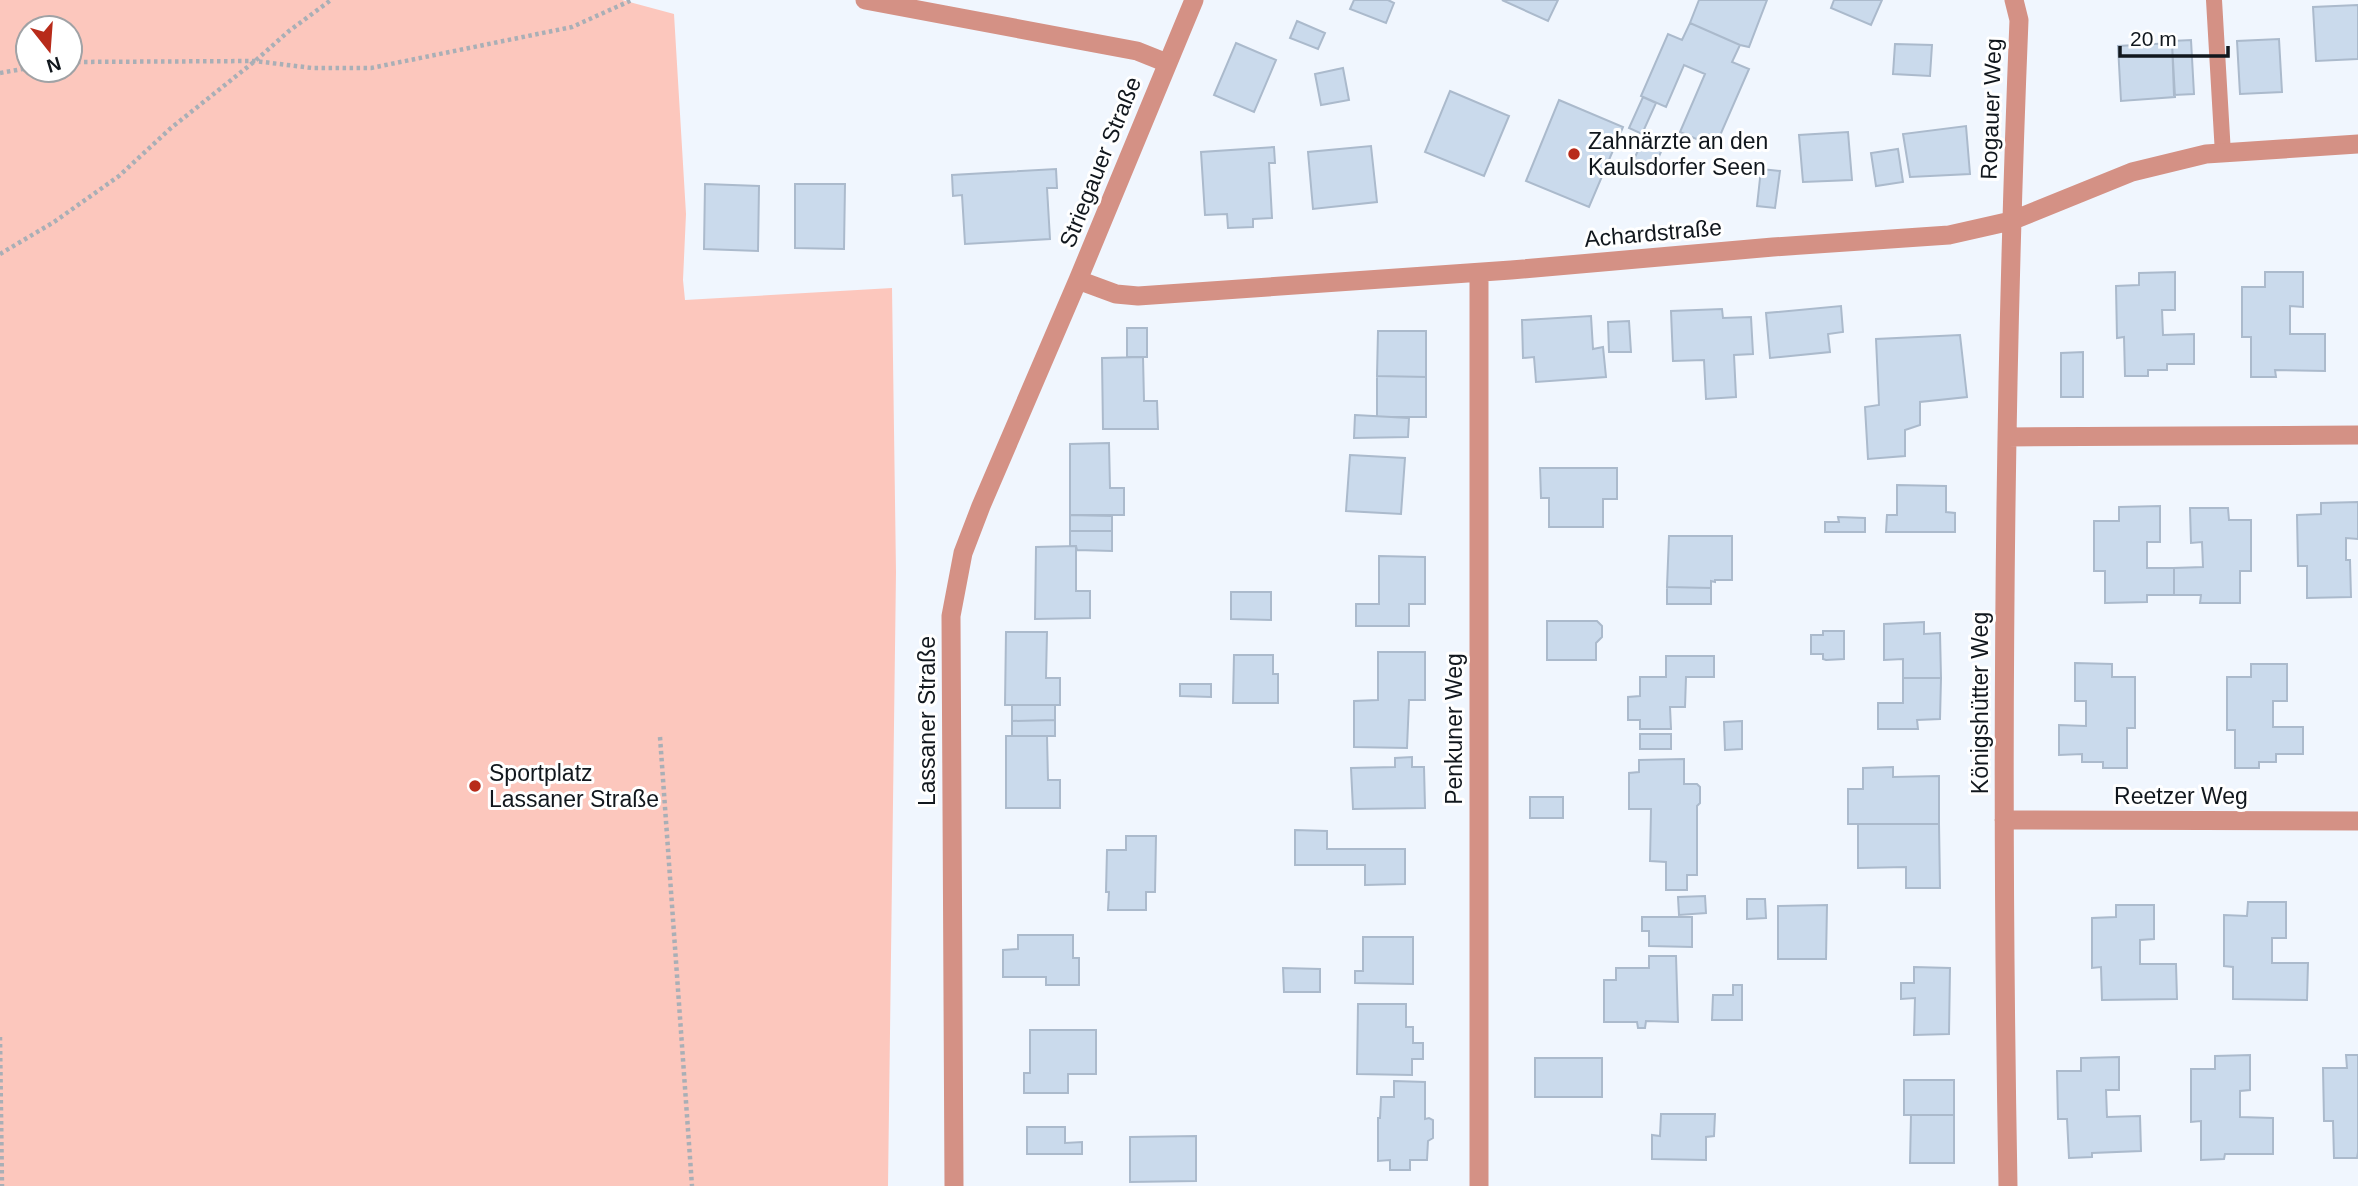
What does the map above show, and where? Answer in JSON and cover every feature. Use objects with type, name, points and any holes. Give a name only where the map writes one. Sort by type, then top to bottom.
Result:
[{"type":"street","name":"Striegauer Straße","points":[[865,0],[1137,51],[1167,63]]},
{"type":"street","name":"Striegauer Straße","points":[[1078,281],[1194,0]]},
{"type":"street","name":"Rogauer Weg","points":[[2011,221],[2019,20],[2014,0]]},
{"type":"street","name":"Achardstraße","points":[[1078,281],[1116,294],[1138,296],[1479,273],[1760,248],[1949,235],[2011,221],[2132,172],[2206,154],[2358,144]]},
{"type":"street","name":"Königshütter Weg","points":[[2008,1186],[2004,820],[2011,221]]},
{"type":"street","name":"Penkuner Weg","points":[[1479,273],[1479,1186]]},
{"type":"street","name":"Lassaner Straße","points":[[954,1186],[951,616],[963,553],[972,529],[1078,281]]},
{"type":"street","points":[[2007,437],[2358,435]]},
{"type":"street","name":"Reetzer Weg","points":[[2004,820],[2358,821]]},
{"type":"lane","points":[[2214,0],[2223,154]]},
{"type":"path","points":[[0,254],[54,222],[119,176],[171,128],[331,0]]},
{"type":"path","points":[[84,62],[256,61],[312,68],[372,68],[572,27],[632,0]]},
{"type":"path","points":[[660,737],[692,1186]]},
{"type":"path","points":[[0,1037],[2,1186]]},
{"type":"shaded area","name":"Sportplatz Lassaner Straße","points":[[0,0],[622,0],[674,14],[686,214],[683,280],[685,300],[892,288],[896,572],[888,1186],[0,1186]]},
{"type":"building","points":[[1354,0],[1388,0],[1394,3],[1386,23],[1350,9]]},
{"type":"building","points":[[1502,0],[1558,0],[1548,21]]},
{"type":"building","points":[[1699,0],[1767,0],[1749,47],[1690,23]]},
{"type":"building","points":[[1834,0],[1882,0],[1871,25],[1831,8]]},
{"type":"building","points":[[2358,5],[2358,59],[2316,61],[2313,7]]},
{"type":"building","points":[[1297,21],[1325,33],[1318,49],[1290,38]]},
{"type":"building","points":[[1690,23],[1740,45],[1732,62],[1749,69],[1715,147],[1680,132],[1705,74],[1684,65],[1666,107],[1641,96],[1668,34],[1682,40]]},
{"type":"building","points":[[2279,39],[2282,92],[2240,94],[2237,41]]},
{"type":"building","points":[[2191,40],[2194,94],[2174,95],[2172,41]]},
{"type":"building","points":[[1236,43],[1276,60],[1254,112],[1214,95]]},
{"type":"building","points":[[2172,43],[2175,97],[2121,101],[2118,46]]},
{"type":"building","points":[[1895,44],[1932,45],[1930,76],[1893,74]]},
{"type":"building","points":[[1343,68],[1349,100],[1321,105],[1315,74]]},
{"type":"building","points":[[1450,91],[1509,116],[1484,176],[1425,152]]},
{"type":"building","points":[[1643,97],[1656,103],[1642,134],[1629,128]]},
{"type":"building","name":"Zahnärzte an den Kaulsdorfer Seen","points":[[1559,100],[1623,127],[1589,207],[1526,181]]},
{"type":"building","points":[[1966,126],[1970,174],[1910,177],[1903,134]]},
{"type":"building","points":[[1848,132],[1852,180],[1803,182],[1799,135]]},
{"type":"building","points":[[1643,139],[1663,147],[1652,173],[1632,164]]},
{"type":"building","points":[[1371,146],[1377,202],[1313,209],[1308,152]]},
{"type":"building","points":[[1274,147],[1275,163],[1269,163],[1272,218],[1253,219],[1253,227],[1228,228],[1227,214],[1205,215],[1201,152]]},
{"type":"building","points":[[1898,149],[1903,182],[1876,186],[1871,153]]},
{"type":"building","points":[[1056,169],[1057,188],[1047,188],[1050,239],[965,244],[962,195],[953,196],[952,175]]},
{"type":"building","points":[[1761,169],[1780,171],[1775,208],[1757,206]]},
{"type":"building","points":[[705,184],[759,186],[758,251],[704,249]]},
{"type":"building","points":[[795,184],[845,184],[844,249],[795,248]]},
{"type":"building","points":[[2175,272],[2175,310],[2162,310],[2163,335],[2194,334],[2194,364],[2167,364],[2167,370],[2148,370],[2148,376],[2125,376],[2124,337],[2117,338],[2116,286],[2139,285],[2139,273]]},
{"type":"building","points":[[2265,272],[2303,272],[2303,307],[2290,306],[2290,334],[2325,334],[2325,371],[2275,370],[2276,377],[2251,377],[2251,337],[2242,337],[2242,287],[2265,287]]},
{"type":"building","points":[[1841,306],[1843,332],[1828,334],[1830,352],[1770,358],[1766,313]]},
{"type":"building","points":[[1722,309],[1723,318],[1751,317],[1753,354],[1734,355],[1736,397],[1706,399],[1704,360],[1673,361],[1671,311]]},
{"type":"building","points":[[1591,316],[1593,349],[1603,347],[1606,377],[1536,382],[1534,357],[1523,358],[1522,320]]},
{"type":"building","points":[[1629,321],[1631,352],[1609,352],[1608,322]]},
{"type":"building","points":[[1127,328],[1147,328],[1147,357],[1127,357]]},
{"type":"building","points":[[1378,331],[1426,331],[1426,377],[1377,376]]},
{"type":"building","points":[[1960,335],[1967,397],[1920,402],[1920,425],[1905,430],[1905,456],[1868,459],[1865,407],[1879,405],[1876,339]]},
{"type":"building","points":[[2083,352],[2083,397],[2061,397],[2061,353]]},
{"type":"building","points":[[1143,357],[1144,401],[1157,401],[1158,429],[1103,429],[1102,358]]},
{"type":"building","points":[[1377,376],[1426,377],[1426,417],[1377,417]]},
{"type":"building","points":[[1355,415],[1409,418],[1408,437],[1354,438]]},
{"type":"building","points":[[1109,443],[1110,488],[1124,488],[1124,515],[1070,515],[1070,444]]},
{"type":"building","points":[[1350,455],[1405,458],[1401,514],[1346,511]]},
{"type":"building","points":[[1540,468],[1617,468],[1617,499],[1603,499],[1603,527],[1549,527],[1549,498],[1541,498]]},
{"type":"building","points":[[1897,485],[1946,486],[1946,512],[1955,513],[1955,532],[1886,532],[1887,515],[1897,515]]},
{"type":"building","points":[[2358,502],[2358,539],[2346,538],[2346,560],[2350,560],[2351,597],[2307,598],[2307,566],[2298,566],[2297,515],[2321,514],[2321,503]]},
{"type":"building","points":[[2160,506],[2160,542],[2147,542],[2147,568],[2174,568],[2174,595],[2147,595],[2147,602],[2105,603],[2105,571],[2094,571],[2094,521],[2119,521],[2119,507]]},
{"type":"building","points":[[2190,508],[2228,508],[2229,520],[2251,520],[2251,571],[2240,571],[2240,603],[2200,603],[2201,595],[2174,595],[2174,568],[2203,567],[2202,542],[2191,543]]},
{"type":"building","points":[[1070,515],[1112,516],[1112,531],[1070,531]]},
{"type":"building","points":[[1838,517],[1865,518],[1865,532],[1825,532],[1825,522],[1839,522]]},
{"type":"building","points":[[1070,531],[1112,531],[1112,551],[1077,550],[1076,546],[1070,546]]},
{"type":"building","points":[[1669,536],[1732,536],[1732,580],[1711,581],[1711,588],[1667,587]]},
{"type":"building","points":[[1076,546],[1076,591],[1090,591],[1090,618],[1035,619],[1036,547]]},
{"type":"building","points":[[1379,556],[1425,557],[1425,604],[1409,604],[1409,626],[1356,626],[1356,604],[1379,604]]},
{"type":"building","points":[[1667,587],[1711,588],[1711,604],[1667,604]]},
{"type":"building","points":[[1231,592],[1271,592],[1271,620],[1231,619]]},
{"type":"building","points":[[1547,621],[1597,621],[1602,626],[1602,637],[1596,643],[1596,660],[1547,660]]},
{"type":"building","points":[[1924,622],[1924,634],[1940,633],[1941,678],[1903,678],[1903,659],[1884,660],[1884,624]]},
{"type":"building","points":[[1823,631],[1844,631],[1844,659],[1826,660],[1823,659],[1823,654],[1811,654],[1811,635],[1823,635]]},
{"type":"building","points":[[1006,632],[1047,632],[1046,678],[1060,678],[1060,705],[1005,705]]},
{"type":"building","points":[[1378,652],[1425,652],[1425,700],[1409,700],[1407,748],[1354,747],[1354,701],[1378,700]]},
{"type":"building","points":[[1234,655],[1273,655],[1273,674],[1278,674],[1278,703],[1233,703]]},
{"type":"building","points":[[1666,656],[1714,656],[1714,677],[1686,677],[1685,707],[1670,707],[1671,729],[1640,729],[1640,720],[1628,720],[1628,697],[1640,696],[1640,677],[1666,677]]},
{"type":"building","points":[[2075,663],[2112,664],[2112,677],[2135,677],[2135,728],[2127,728],[2127,768],[2103,768],[2103,762],[2082,762],[2082,754],[2059,755],[2059,725],[2086,726],[2086,701],[2075,701]]},
{"type":"building","points":[[2251,664],[2287,664],[2287,701],[2273,701],[2273,727],[2303,727],[2303,754],[2276,754],[2276,762],[2259,762],[2259,768],[2235,768],[2235,730],[2227,730],[2227,677],[2251,677]]},
{"type":"building","points":[[1903,678],[1941,678],[1940,719],[1917,720],[1918,729],[1878,729],[1878,703],[1903,703]]},
{"type":"building","points":[[1180,684],[1211,684],[1211,697],[1180,696]]},
{"type":"building","points":[[1012,705],[1055,705],[1055,720],[1012,721]]},
{"type":"building","points":[[1055,720],[1055,736],[1012,736],[1012,721]]},
{"type":"building","points":[[1742,721],[1742,749],[1725,750],[1724,722]]},
{"type":"building","points":[[1640,734],[1671,734],[1671,749],[1640,749]]},
{"type":"building","points":[[1006,736],[1047,736],[1048,780],[1060,780],[1060,808],[1006,808]]},
{"type":"building","points":[[1412,757],[1412,767],[1424,767],[1425,808],[1353,809],[1351,768],[1395,767],[1395,758]]},
{"type":"building","points":[[1684,759],[1684,784],[1697,784],[1700,787],[1700,803],[1697,806],[1697,875],[1687,875],[1687,890],[1666,890],[1666,862],[1650,861],[1651,809],[1629,809],[1629,773],[1639,772],[1639,760]]},
{"type":"building","points":[[1893,767],[1893,777],[1939,776],[1939,824],[1848,824],[1848,789],[1863,789],[1863,768]]},
{"type":"building","points":[[1530,797],[1563,797],[1563,818],[1530,818]]},
{"type":"building","points":[[1858,824],[1939,824],[1940,888],[1906,888],[1906,867],[1858,868]]},
{"type":"building","points":[[1295,830],[1327,831],[1327,849],[1405,849],[1405,884],[1365,885],[1365,865],[1295,865]]},
{"type":"building","points":[[1126,836],[1156,836],[1155,892],[1146,892],[1146,910],[1108,910],[1107,850],[1126,850]]},
{"type":"building","points":[[1705,896],[1706,913],[1679,915],[1678,897]]},
{"type":"building","points":[[1747,899],[1765,899],[1766,918],[1747,919]]},
{"type":"building","points":[[2248,902],[2286,902],[2286,938],[2272,938],[2272,963],[2308,963],[2307,1000],[2233,999],[2233,967],[2224,966],[2224,915],[2247,916]]},
{"type":"building","points":[[1827,905],[1826,959],[1778,959],[1778,906]]},
{"type":"building","points":[[2116,905],[2154,905],[2154,939],[2140,940],[2140,964],[2176,964],[2177,999],[2102,1000],[2101,967],[2092,968],[2092,918],[2116,917]]},
{"type":"building","points":[[1642,917],[1692,917],[1692,947],[1649,946],[1649,931],[1642,931]]},
{"type":"building","points":[[1018,935],[1073,935],[1073,958],[1079,958],[1079,985],[1046,985],[1046,977],[1003,977],[1003,950],[1018,949]]},
{"type":"building","points":[[1363,937],[1413,937],[1413,984],[1355,983],[1355,971],[1363,971]]},
{"type":"building","points":[[1649,956],[1676,956],[1678,1022],[1646,1021],[1645,1028],[1638,1028],[1637,1022],[1604,1022],[1604,980],[1616,980],[1616,968],[1649,968]]},
{"type":"building","points":[[1914,967],[1950,968],[1949,1034],[1914,1035],[1915,998],[1901,999],[1901,983],[1914,983]]},
{"type":"building","points":[[1283,968],[1320,969],[1320,992],[1284,992]]},
{"type":"building","points":[[1733,985],[1742,985],[1742,1020],[1712,1020],[1713,995],[1733,995]]},
{"type":"building","points":[[1358,1004],[1406,1004],[1406,1027],[1413,1027],[1413,1043],[1423,1043],[1423,1059],[1412,1059],[1412,1075],[1357,1074]]},
{"type":"building","points":[[1030,1030],[1096,1030],[1096,1074],[1068,1074],[1068,1093],[1024,1093],[1024,1073],[1030,1073]]},
{"type":"building","points":[[2250,1055],[2250,1090],[2240,1091],[2240,1117],[2273,1118],[2273,1154],[2225,1154],[2224,1159],[2201,1160],[2201,1121],[2191,1122],[2191,1069],[2215,1069],[2215,1056]]},
{"type":"building","points":[[2346,1055],[2358,1055],[2358,1152],[2357,1158],[2334,1158],[2333,1121],[2324,1121],[2323,1068],[2347,1068]]},
{"type":"building","points":[[2119,1057],[2119,1090],[2106,1090],[2107,1117],[2140,1116],[2141,1151],[2092,1153],[2092,1157],[2069,1158],[2067,1119],[2058,1119],[2057,1071],[2081,1071],[2081,1058]]},
{"type":"building","points":[[1535,1058],[1602,1058],[1602,1097],[1535,1097]]},
{"type":"building","points":[[1904,1080],[1954,1080],[1954,1115],[1904,1115]]},
{"type":"building","points":[[1394,1081],[1425,1082],[1425,1119],[1433,1120],[1433,1138],[1428,1141],[1427,1160],[1410,1160],[1410,1170],[1390,1170],[1390,1160],[1378,1161],[1381,1097],[1394,1097]]},
{"type":"building","points":[[1661,1114],[1715,1114],[1714,1136],[1706,1137],[1706,1160],[1652,1159],[1652,1135],[1660,1136]]},
{"type":"building","points":[[1911,1115],[1954,1115],[1954,1163],[1910,1163]]},
{"type":"building","points":[[1027,1127],[1065,1127],[1065,1143],[1082,1142],[1082,1154],[1027,1154]]},
{"type":"building","points":[[1196,1136],[1196,1181],[1130,1182],[1130,1137]]},
{"type":"place","name":"Zahnärzte an den Kaulsdorfer Seen","points":[[1574,154]]},
{"type":"place","name":"Sportplatz Lassaner Straße","points":[[475,786]]}]
